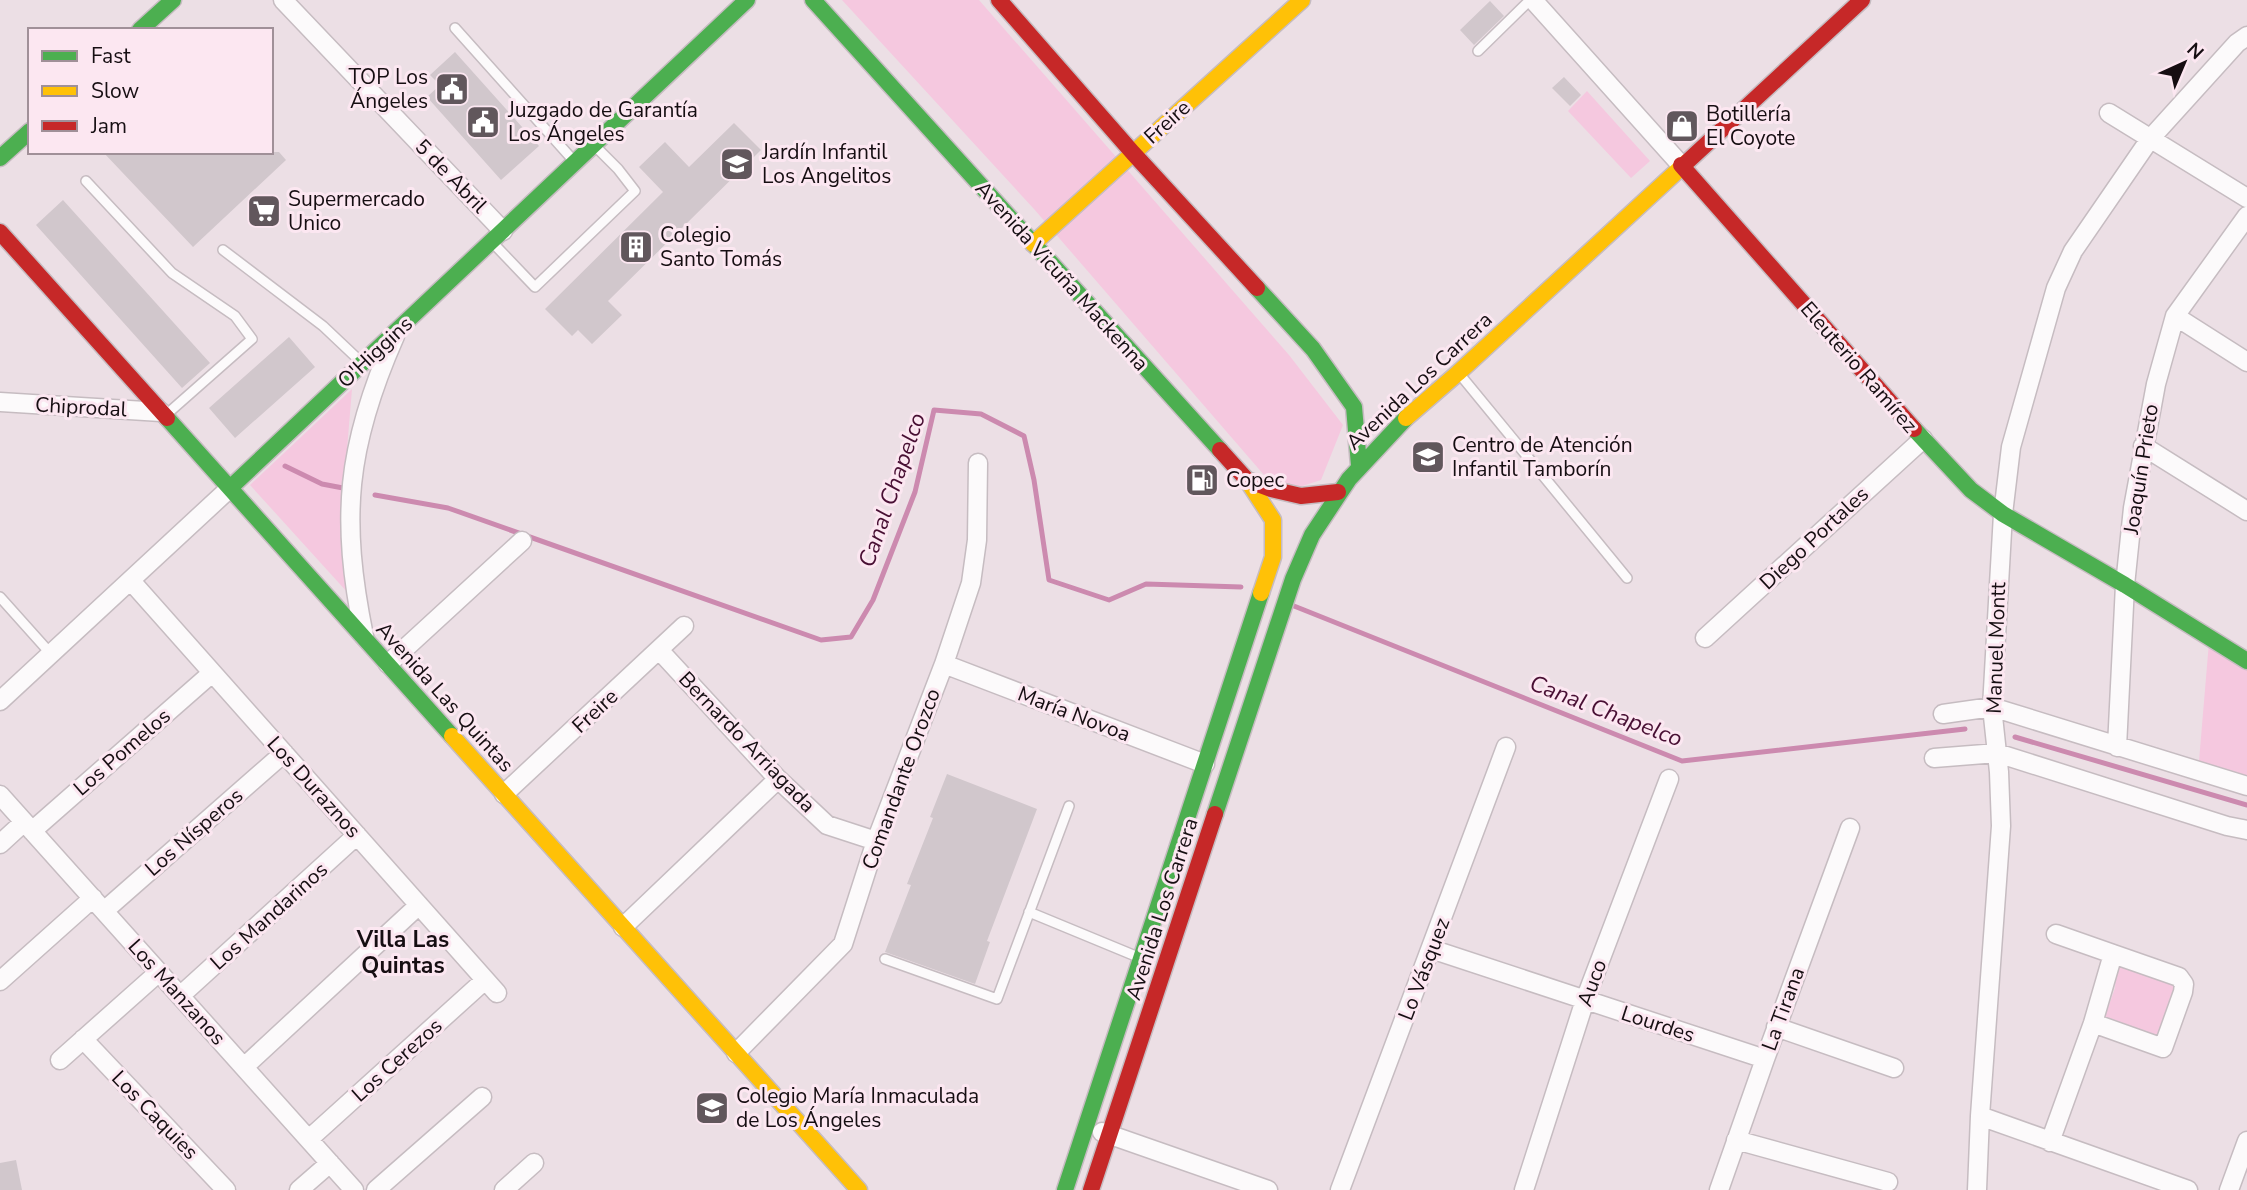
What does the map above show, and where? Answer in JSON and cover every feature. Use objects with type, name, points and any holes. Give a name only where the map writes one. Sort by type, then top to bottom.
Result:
[{"type":"main road","points":[[142,28],[173,0]]},
{"type":"main road","name":"O'Higgins","points":[[230,488],[747,0]]},
{"type":"main road","name":"Avenida Vicuña Mackenna","points":[[813,0],[1247,480],[1290,496],[1306,497],[1338,492]]},
{"type":"main road","points":[[999,0],[1133,153],[1313,349],[1354,407],[1359,465]]},
{"type":"main road","name":"Freire","points":[[1032,244],[1302,0]]},
{"type":"main road","name":"Avenida Los Carrera","points":[[1091,1190],[1293,579],[1319,522],[1338,492],[1403,418],[1458,373],[1862,0]]},
{"type":"main road","points":[[0,158],[28,133]]},
{"type":"main road","name":"Eleuterio Ramírez","points":[[1681,165],[1971,490],[2003,514],[2125,585],[2247,661]]},
{"type":"main road","name":"Avenida Las Quintas","points":[[0,232],[859,1190]]},
{"type":"main road","name":"Avenida Los Carrera","points":[[1065,1190],[1273,556],[1273,520],[1247,480]]},
{"type":"street","name":"5 de Abril","points":[[283,0],[497,236]]},
{"type":"street","name":"Eleuterio Ramírez","points":[[1531,0],[1681,165]]},
{"type":"street","name":"Manuel Montt","points":[[1977,1190],[2001,826],[1992,707],[2003,514],[2011,447],[2056,288],[2073,251],[2150,139],[2247,36]]},
{"type":"street","points":[[2109,113],[2247,198]]},
{"type":"street","name":"Joaquín Prieto","points":[[2117,747],[2125,585],[2133,508],[2156,384],[2175,316],[2247,216]]},
{"type":"street","points":[[2175,316],[2247,362]]},
{"type":"street","points":[[365,639],[351,560],[351,481],[357,442],[368,404],[398,330]]},
{"type":"street","name":"Chiprodal","points":[[0,402],[163,414]]},
{"type":"street","name":"Diego Portales","points":[[1706,638],[1923,439]]},
{"type":"street","points":[[2143,446],[2247,511]]},
{"type":"street","name":"Comandante Orozco","points":[[736,1053],[843,944],[876,841],[944,664],[971,583],[976,540],[978,463]]},
{"type":"street","name":"O'Higgins","points":[[0,701],[230,488]]},
{"type":"street","points":[[388,664],[522,541]]},
{"type":"street","name":"Los Duraznos","points":[[131,581],[491,986]]},
{"type":"street","name":"Freire","points":[[504,794],[684,626]]},
{"type":"street","name":"Bernardo Arriagada","points":[[660,651],[778,779],[827,825],[876,841]]},
{"type":"street","name":"María Novoa","points":[[944,664],[1205,764]]},
{"type":"street","name":"Los Pomelos","points":[[0,844],[28,826],[212,673]]},
{"type":"street","points":[[1943,714],[1992,707],[2247,786]]},
{"type":"street","name":"Lo Vásquez","points":[[1340,1190],[1506,747]]},
{"type":"street","name":"Los Nísperos","points":[[0,981],[284,753]]},
{"type":"street","points":[[1934,758],[1997,753],[2247,830]]},
{"type":"street","points":[[623,927],[778,779]]},
{"type":"street","name":"Auco","points":[[1524,1190],[1585,1000],[1669,779]]},
{"type":"street","name":"Los Manzanos","points":[[0,795],[354,1190]]},
{"type":"street","name":"La Tirana","points":[[1719,1190],[1850,828]]},
{"type":"street","name":"Los Mandarinos","points":[[180,996],[357,835]]},
{"type":"street","points":[[244,1067],[419,905]]},
{"type":"street","points":[[2056,934],[2179,976],[2184,984],[2163,1048],[2093,1023]]},
{"type":"street","name":"Lourdes","points":[[1432,949],[1765,1059]]},
{"type":"street","points":[[2050,1142],[2093,1023],[2113,954]]},
{"type":"street","points":[[60,1060],[159,972]]},
{"type":"street","name":"Los Cerezos","points":[[309,1139],[491,986]]},
{"type":"street","points":[[1776,1027],[1894,1068]]},
{"type":"street","name":"Los Caquies","points":[[83,1039],[226,1190]]},
{"type":"street","points":[[376,1190],[482,1097]]},
{"type":"street","points":[[1980,1116],[2188,1190]]},
{"type":"street","points":[[1086,1126],[1268,1190]]},
{"type":"street","points":[[1736,1140],[1888,1182]]},
{"type":"street","points":[[2229,1190],[2247,1141]]},
{"type":"street","points":[[299,1190],[330,1163]]},
{"type":"street","points":[[504,1190],[534,1163]]},
{"type":"lane","points":[[1478,51],[1531,0]]},
{"type":"lane","points":[[455,28],[575,163]]},
{"type":"lane","points":[[497,236],[535,287],[635,191],[594,145]]},
{"type":"lane","points":[[86,181],[172,273],[234,316],[252,340],[163,414]]},
{"type":"lane","points":[[223,250],[323,326],[363,363]]},
{"type":"lane","points":[[1458,373],[1627,578]]},
{"type":"lane","points":[[0,597],[51,654]]},
{"type":"lane","points":[[885,959],[997,999],[1069,806]]},
{"type":"lane","points":[[1029,912],[1141,958]]},
{"type":"shaded area","points":[[842,0],[979,0],[1289,355],[1343,425],[1321,480],[1290,490],[1264,475],[1034,209]]},
{"type":"shaded area","points":[[1587,91],[1650,161],[1631,178],[1568,111]]},
{"type":"shaded area","points":[[352,389],[341,522],[348,593],[250,485]]},
{"type":"shaded area","points":[[2209,642],[2247,663],[2247,776],[2199,761]]},
{"type":"shaded area","points":[[2126,963],[2173,979],[2180,989],[2162,1037],[2152,1042],[2103,1022],[2115,988],[2116,968]]},
{"type":"building","points":[[1490,1],[1504,16],[1474,45],[1460,30]]},
{"type":"building","name":"Juzgado de Garantía Los Ángeles","points":[[455,52],[539,146],[501,180],[427,97],[440,85],[430,75]]},
{"type":"building","points":[[1564,77],[1581,95],[1570,106],[1552,88]]},
{"type":"building","name":"Botillería El Coyote","points":[[1685,110],[1699,124],[1683,140],[1665,130]]},
{"type":"building","name":"Colegio Santo Tomás","points":[[734,123],[761,150],[608,301],[622,315],[592,344],[578,330],[572,336],[545,309],[663,192],[639,167],[665,142],[689,167]]},
{"type":"building","points":[[279,152],[286,160],[193,247],[105,154]]},
{"type":"building","points":[[63,200],[210,363],[182,388],[36,225]]},
{"type":"building","points":[[289,337],[315,367],[235,438],[209,408]]},
{"type":"building","points":[[947,774],[1037,809],[987,941],[990,942],[975,984],[885,952],[911,885],[907,884]]},
{"type":"building","points":[[16,1160],[22,1190],[0,1190],[0,1163]]},
{"type":"waterway","name":"Canal Chapelco","points":[[375,495],[448,508],[821,640],[851,637],[873,600],[915,492],[934,410],[981,414],[1024,436],[1034,480],[1049,580],[1109,600],[1146,584],[1241,587]]},
{"type":"waterway","name":"Canal Chapelco","points":[[285,466],[322,484],[343,488]]},
{"type":"waterway","name":"Canal Chapelco","points":[[1294,606],[1682,761],[1965,729]]},
{"type":"waterway","points":[[2015,737],[2247,805]]},
{"type":"traffic: fast","points":[[142,28],[173,0]]},
{"type":"traffic: fast","points":[[230,488],[747,0]]},
{"type":"traffic: fast","points":[[813,0],[1220,450]]},
{"type":"traffic: fast","points":[[0,158],[28,133]]},
{"type":"traffic: fast","points":[[1257,288],[1313,349],[1354,407],[1359,465]]},
{"type":"traffic: fast","points":[[167,418],[452,736]]},
{"type":"traffic: fast","points":[[1215,814],[1293,579],[1312,535],[1349,479],[1406,418]]},
{"type":"traffic: fast","points":[[1914,429],[1971,490],[2003,514],[2125,585],[2247,661]]},
{"type":"traffic: fast","points":[[1065,1190],[1261,593]]},
{"type":"traffic: slow","points":[[1033,244],[1302,0]]},
{"type":"traffic: slow","points":[[1406,418],[1687,162]]},
{"type":"traffic: slow","points":[[1247,480],[1273,520],[1273,557],[1261,593]]},
{"type":"traffic: slow","points":[[452,736],[859,1190]]},
{"type":"traffic: jam","points":[[999,0],[1133,153],[1257,288]]},
{"type":"traffic: jam","points":[[1687,162],[1862,0]]},
{"type":"traffic: jam","points":[[1681,165],[1914,429]]},
{"type":"traffic: jam","points":[[0,232],[167,418]]},
{"type":"traffic: jam","points":[[1220,450],[1247,480],[1271,489],[1301,496],[1338,492]]},
{"type":"traffic: jam","points":[[1091,1190],[1215,814]]},
{"type":"place","name":"TOP Los Ángeles","points":[[452,89]]},
{"type":"place","name":"Juzgado de Garantía Los Ángeles","points":[[483,122]]},
{"type":"place","name":"Botillería El Coyote","points":[[1682,126]]},
{"type":"place","name":"Jardín Infantil Los Angelitos","points":[[737,164]]},
{"type":"place","name":"Supermercado Unico","points":[[264,211]]},
{"type":"place","name":"Colegio Santo Tomás","points":[[636,247]]},
{"type":"place","name":"Centro de Atención Infantil Tamborín","points":[[1428,457]]},
{"type":"place","name":"Copec","points":[[1202,480]]},
{"type":"place","name":"Colegio María Inmaculada de Los Ángeles","points":[[712,1108]]},
{"type":"district","name":"Villa Las Quintas","points":[[403,952]]}]
